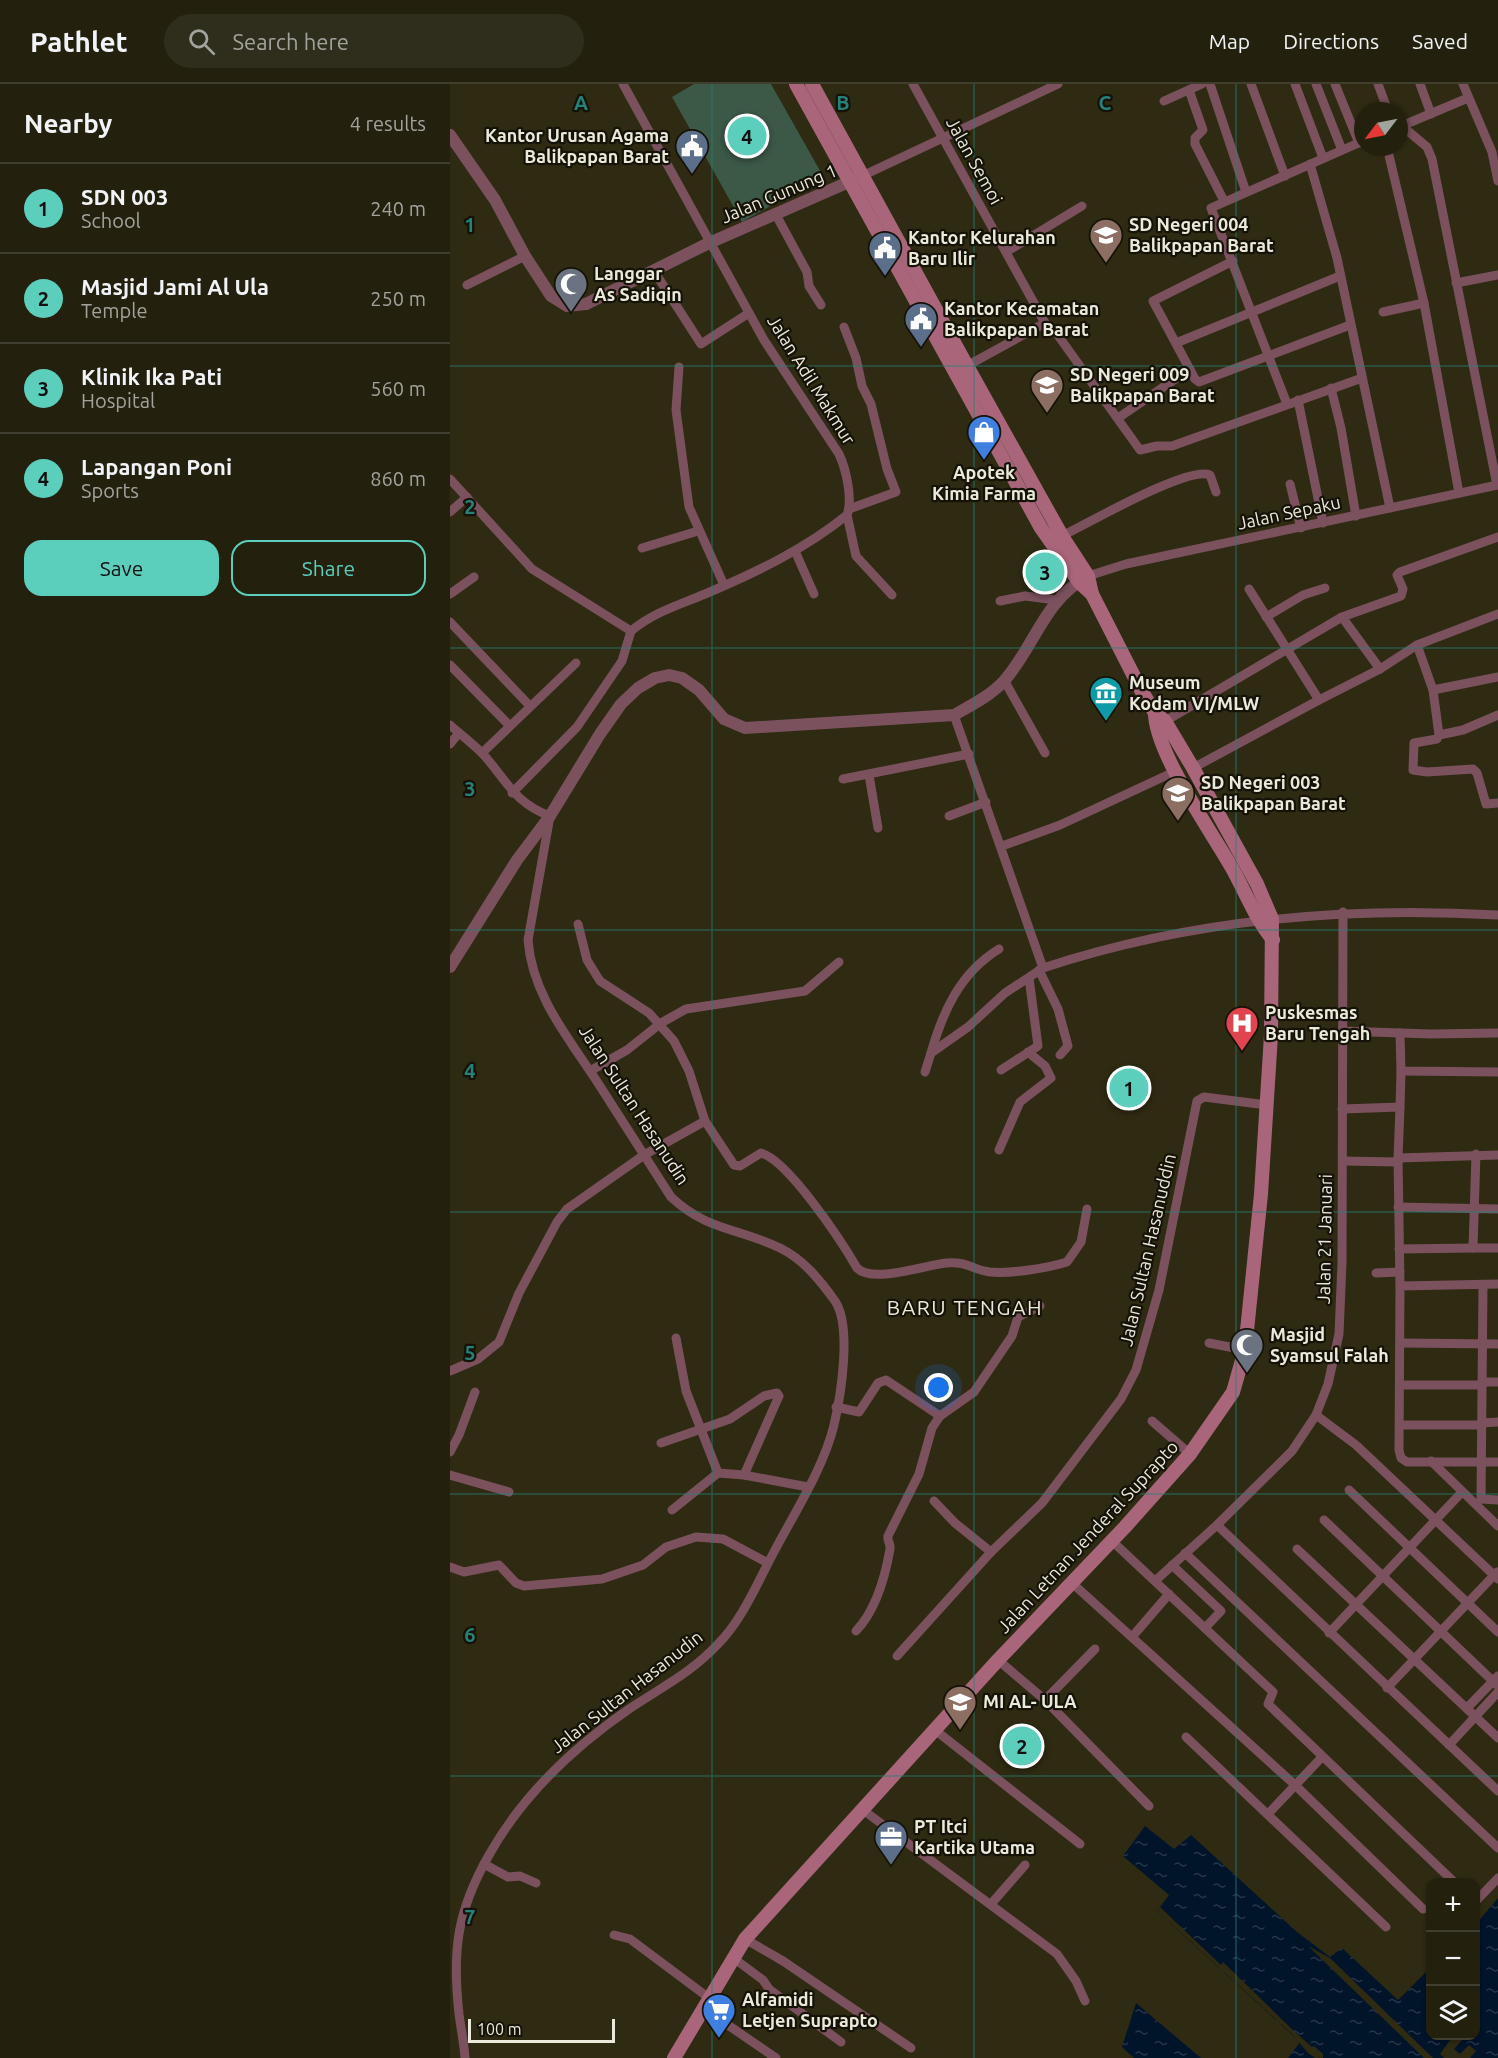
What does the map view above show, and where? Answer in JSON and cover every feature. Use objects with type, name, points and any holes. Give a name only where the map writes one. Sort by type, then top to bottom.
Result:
[{"type":"main road","points":[[796,84],[856,180],[961,369],[1062,536],[1158,720],[1176,771],[1233,871],[1258,922],[1273,940]]},
{"type":"main road","points":[[812,84],[856,180]]},
{"type":"main road","points":[[961,369],[1041,528],[1083,579]]},
{"type":"main road","points":[[1158,720],[1193,768],[1257,884],[1272,919]]},
{"type":"main road","name":"Jalan Letnan Jenderal Suprapto","points":[[674,2058],[732,1957],[745,1939],[998,1660],[1112,1541],[1190,1454],[1233,1392],[1245,1350],[1261,1194],[1267,1105],[1272,919]]},
{"type":"street","name":"Jalan Adil Makmur","points":[[623,84],[749,313],[839,454],[844,464],[848,512],[856,556],[892,595]]},
{"type":"street","name":"Jalan Semoi","points":[[913,84],[1046,323],[1057,334],[1140,450],[1157,446],[1172,446],[1287,404]]},
{"type":"street","points":[[856,180],[942,136],[1058,84]]},
{"type":"street","points":[[1164,101],[1202,84]]},
{"type":"street","points":[[1210,84],[1246,192]]},
{"type":"street","points":[[1251,84],[1285,176]]},
{"type":"street","points":[[1295,84],[1323,158]]},
{"type":"street","points":[[1316,84],[1342,150]]},
{"type":"street","points":[[1335,84],[1354,126]]},
{"type":"street","points":[[1378,84],[1385,102]]},
{"type":"street","points":[[1420,84],[1431,114]]},
{"type":"street","points":[[1463,84],[1492,152],[1498,182]]},
{"type":"street","points":[[1189,90],[1203,130],[1195,138],[1195,144],[1224,201]]},
{"type":"street","points":[[1408,124],[1468,98]]},
{"type":"street","points":[[1408,132],[1427,147],[1432,159],[1498,485]]},
{"type":"street","name":"Jalan Gunung 1","points":[[450,135],[495,200],[525,256],[551,296],[567,306],[586,304],[709,243],[856,180]]},
{"type":"street","points":[[1354,145],[1224,201],[1211,209],[1287,404],[1362,378]]},
{"type":"street","points":[[1389,156],[1424,303],[1460,493]]},
{"type":"street","points":[[1310,164],[1340,276],[1390,508]]},
{"type":"street","points":[[1006,252],[1082,206]]},
{"type":"street","points":[[775,213],[807,272],[808,286],[821,305]]},
{"type":"street","points":[[467,285],[525,256]]},
{"type":"street","points":[[1233,261],[1153,301],[1199,382],[1268,353],[1350,325]]},
{"type":"street","points":[[654,271],[700,349],[749,313]]},
{"type":"street","points":[[1456,283],[1498,275]]},
{"type":"street","points":[[1176,343],[1340,276]]},
{"type":"street","points":[[1383,312],[1424,303]]},
{"type":"street","points":[[961,369],[1046,323]]},
{"type":"street","points":[[512,793],[577,727],[622,662],[631,630],[651,616],[795,551],[848,512],[896,492],[887,469],[871,404],[862,387],[856,358],[844,327]]},
{"type":"street","points":[[679,366],[676,387],[679,450],[689,507],[724,585]]},
{"type":"street","points":[[1118,418],[1190,369]]},
{"type":"street","points":[[1331,388],[1341,428],[1356,516]]},
{"type":"street","points":[[1298,400],[1323,523]]},
{"type":"street","points":[[1062,536],[1168,483],[1198,473],[1209,475],[1216,492]]},
{"type":"street","points":[[450,479],[532,569],[631,630]]},
{"type":"street","points":[[1290,484],[1301,528]]},
{"type":"street","name":"Jalan Sepaku","points":[[1083,579],[1126,564],[1498,485]]},
{"type":"street","points":[[450,512],[467,497]]},
{"type":"street","points":[[642,548],[698,531]]},
{"type":"street","points":[[1158,720],[1342,616],[1401,596],[1403,589],[1397,575],[1400,572],[1498,537]]},
{"type":"street","points":[[795,551],[814,594]]},
{"type":"street","points":[[450,594],[474,577]]},
{"type":"street","name":"Jalan Sultan Hasanudin","points":[[465,2058],[457,1987],[454,1927],[484,1864],[514,1817],[546,1779],[578,1748],[630,1708],[673,1683],[721,1641],[745,1606],[808,1486],[833,1426],[846,1335],[844,1319],[837,1304],[803,1263],[779,1248],[707,1223],[688,1213],[671,1197],[544,1000],[533,974],[528,940],[550,816],[621,704],[638,688],[654,678],[669,675],[682,678],[699,690],[724,719],[745,728],[954,715],[978,702],[1004,680],[1056,600],[1083,579]]},
{"type":"street","points":[[1266,617],[1303,595],[1325,588]]},
{"type":"street","points":[[1249,589],[1285,650],[1319,700]]},
{"type":"street","points":[[1000,602],[1025,596],[1056,600]]},
{"type":"street","points":[[1193,768],[1380,669],[1417,645],[1498,614]]},
{"type":"street","points":[[1342,616],[1380,669]]},
{"type":"street","points":[[450,622],[529,705]]},
{"type":"street","points":[[1417,645],[1433,690],[1439,735],[1437,740],[1412,745],[1413,770],[1427,772],[1473,769],[1477,773],[1486,804],[1498,803]]},
{"type":"street","points":[[482,753],[508,725],[576,663]]},
{"type":"street","points":[[450,665],[508,725]]},
{"type":"street","points":[[1433,690],[1498,677]]},
{"type":"street","points":[[1004,680],[1045,753]]},
{"type":"street","points":[[954,715],[1002,846],[1041,969],[1058,1008],[1068,1046],[1060,1055]]},
{"type":"street","points":[[1439,735],[1463,730],[1498,715]]},
{"type":"street","points":[[450,725],[482,753],[512,793],[533,810],[550,816],[454,949],[450,966]]},
{"type":"street","points":[[450,744],[459,733]]},
{"type":"street","points":[[843,780],[969,754]]},
{"type":"street","points":[[1002,846],[1060,825],[1176,771]]},
{"type":"street","points":[[869,775],[879,828]]},
{"type":"street","points":[[949,816],[986,802]]},
{"type":"street","points":[[931,1053],[968,1027],[1005,993],[1041,969],[1122,943],[1272,919],[1343,912],[1434,911],[1498,915]]},
{"type":"street","name":"Jalan 21 Januari","points":[[1155,1581],[1217,1525],[1292,1451],[1316,1415],[1328,1384],[1339,1334],[1344,1200],[1343,912]]},
{"type":"street","points":[[578,924],[587,960],[600,981],[661,1023],[683,1057],[705,1121],[734,1165],[740,1166],[761,1153],[770,1158],[810,1198],[857,1268],[867,1274],[963,1262],[990,1272],[1068,1262],[1081,1242],[1087,1209]]},
{"type":"street","points":[[925,1072],[939,1023],[952,998],[971,969],[999,950]]},
{"type":"street","points":[[590,1071],[627,1050],[661,1023],[698,1006],[805,991],[839,962]]},
{"type":"street","points":[[1000,1070],[1038,1046],[1029,978]]},
{"type":"street","points":[[1342,1031],[1498,1033]]},
{"type":"street","points":[[1400,1033],[1398,1207],[1401,1458],[1407,1462],[1498,1462]]},
{"type":"street","points":[[999,1150],[1020,1102],[1051,1078],[1045,1066],[1028,1052]]},
{"type":"street","points":[[1401,1071],[1498,1072]]},
{"type":"street","name":"Jalan Sultan Hasanuddin","points":[[991,1552],[1042,1503],[1121,1400],[1136,1370],[1162,1279],[1197,1101],[1204,1097],[1267,1105]]},
{"type":"street","points":[[1342,1109],[1400,1107]]},
{"type":"street","points":[[450,1371],[478,1359],[499,1342],[519,1293],[557,1222],[567,1209],[644,1155],[705,1121]]},
{"type":"street","points":[[1473,1248],[1476,1154]]},
{"type":"street","points":[[1343,1161],[1398,1160],[1476,1154],[1498,1155]]},
{"type":"street","points":[[1398,1207],[1498,1209]]},
{"type":"street","points":[[1399,1249],[1498,1248]]},
{"type":"street","points":[[1376,1272],[1400,1272]]},
{"type":"street","points":[[1400,1286],[1498,1284]]},
{"type":"street","points":[[1483,1285],[1481,1498],[1498,1500]]},
{"type":"street","points":[[856,1631],[868,1619],[881,1586],[891,1546],[888,1536],[919,1473],[932,1428],[940,1416],[974,1392],[1012,1336],[1018,1317],[1040,1306]]},
{"type":"street","points":[[676,1338],[687,1391],[700,1431],[718,1473]]},
{"type":"street","points":[[1209,1343],[1245,1350]]},
{"type":"street","points":[[1401,1343],[1498,1344]]},
{"type":"street","points":[[836,1407],[859,1413],[878,1383],[886,1380],[940,1416]]},
{"type":"street","points":[[1400,1385],[1498,1382]]},
{"type":"street","points":[[450,1452],[475,1392]]},
{"type":"street","points":[[661,1443],[730,1419],[764,1396],[774,1392],[778,1394],[744,1475]]},
{"type":"street","points":[[1316,1415],[1375,1464],[1497,1575],[1468,1602],[1388,1688]]},
{"type":"street","points":[[1152,1421],[1190,1454]]},
{"type":"street","points":[[1400,1425],[1498,1422]]},
{"type":"street","points":[[1431,1461],[1498,1526]]},
{"type":"street","points":[[672,1510],[718,1473],[808,1486]]},
{"type":"street","points":[[450,1475],[509,1492]]},
{"type":"street","points":[[1349,1490],[1498,1632]]},
{"type":"street","points":[[1329,1633],[1462,1492]]},
{"type":"street","points":[[897,1656],[991,1552],[955,1523],[934,1501]]},
{"type":"street","points":[[1324,1520],[1382,1577],[1496,1681],[1467,1708]]},
{"type":"street","points":[[1217,1525],[1498,1791]]},
{"type":"street","points":[[450,1567],[464,1572],[499,1565],[516,1583],[524,1586],[602,1579],[643,1565],[666,1547],[682,1540],[717,1537],[768,1563]]},
{"type":"street","points":[[1112,1541],[1273,1692],[1268,1704],[1450,1878]]},
{"type":"street","points":[[1297,1549],[1498,1738]]},
{"type":"street","points":[[1185,1552],[1498,1848]]},
{"type":"street","points":[[1172,1565],[1221,1611]]},
{"type":"street","points":[[1072,1583],[1295,1785],[1423,1909]]},
{"type":"street","points":[[1132,1637],[1169,1594]]},
{"type":"street","points":[[1205,1628],[1232,1597]]},
{"type":"street","points":[[1046,1700],[1095,1649]]},
{"type":"street","points":[[998,1660],[1046,1700],[1149,1806]]},
{"type":"street","points":[[1449,1745],[1498,1692]]},
{"type":"street","points":[[935,1730],[1080,1844]]},
{"type":"street","points":[[1186,1737],[1386,1927]]},
{"type":"street","points":[[1268,1814],[1322,1757]]},
{"type":"street","points":[[863,1810],[1057,1954],[1076,1981],[1085,2001]]},
{"type":"street","points":[[484,1864],[507,1877],[520,1876],[536,1883]]},
{"type":"street","points":[[991,1904],[1025,1865]]},
{"type":"street","points":[[1480,1897],[1498,1878]]},
{"type":"street","points":[[614,1935],[630,1939],[776,2058]]},
{"type":"street","points":[[745,1939],[783,1961],[911,2048]]},
{"type":"street","points":[[732,1957],[761,1978],[769,1989],[784,2001],[840,2042]]},
{"type":"green space","points":[[694,84],[771,84],[823,176],[742,222],[672,97]]},
{"type":"water","points":[[1145,1826],[1174,1849],[1191,1835],[1297,1932],[1330,1957],[1342,1948],[1398,2000],[1426,1972],[1426,2040],[1480,2040],[1480,1919],[1498,1898],[1498,2058],[1288,2058],[1300,2042],[1157,1911],[1169,1895],[1123,1856]]},
{"type":"water","points":[[1136,2003],[1201,2058],[1134,2058],[1122,2047]]},
{"type":"pier","points":[[1160,1907],[1221,1965],[1223,1962],[1294,2031],[1323,2054],[1323,2058],[1315,2058],[1308,2053],[1292,2034],[1157,1911]]},
{"type":"pier","points":[[1308,1946],[1330,1958],[1433,2058],[1424,2058]]},
{"type":"pier","points":[[1450,2040],[1462,2040],[1454,2049],[1460,2054],[1469,2045],[1476,2051],[1470,2058],[1444,2058],[1440,2054]]},
{"type":"place","name":"Lapangan Poni","points":[[747,136]]},
{"type":"place","name":"Kantor Urusan Agama Balikpapan Barat","points":[[692,175]]},
{"type":"place","name":"SD Negeri 004 Balikpapan Barat","points":[[1106,264]]},
{"type":"place","name":"Kantor Kelurahan Baru Ilir","points":[[885,277]]},
{"type":"place","name":"Langgar As Sadiqin","points":[[571,313]]},
{"type":"place","name":"Kantor Kecamatan Balikpapan Barat","points":[[921,348]]},
{"type":"place","name":"SD Negeri 009 Balikpapan Barat","points":[[1047,414]]},
{"type":"place","name":"Apotek Kimia Farma","points":[[984,461]]},
{"type":"place","name":"Klinik Ika Pati","points":[[1045,572]]},
{"type":"place","name":"Museum Kodam VI/MLW","points":[[1106,722]]},
{"type":"place","name":"SD Negeri 003 Balikpapan Barat","points":[[1178,822]]},
{"type":"place","name":"Puskesmas Baru Tengah","points":[[1242,1052]]},
{"type":"place","name":"SDN 003","points":[[1129,1088]]},
{"type":"place","name":"Masjid Syamsul Falah","points":[[1247,1374]]},
{"type":"place","name":"MI AL- ULA","points":[[960,1731]]},
{"type":"place","name":"Masjid Jami Al Ula","points":[[1022,1746]]},
{"type":"place","name":"PT Itci Kartika Utama","points":[[891,1866]]},
{"type":"place","name":"Alfamidi Letjen Suprapto","points":[[719,2039]]},
{"type":"district","name":"BARU TENGAH","points":[[965,1308]]}]
